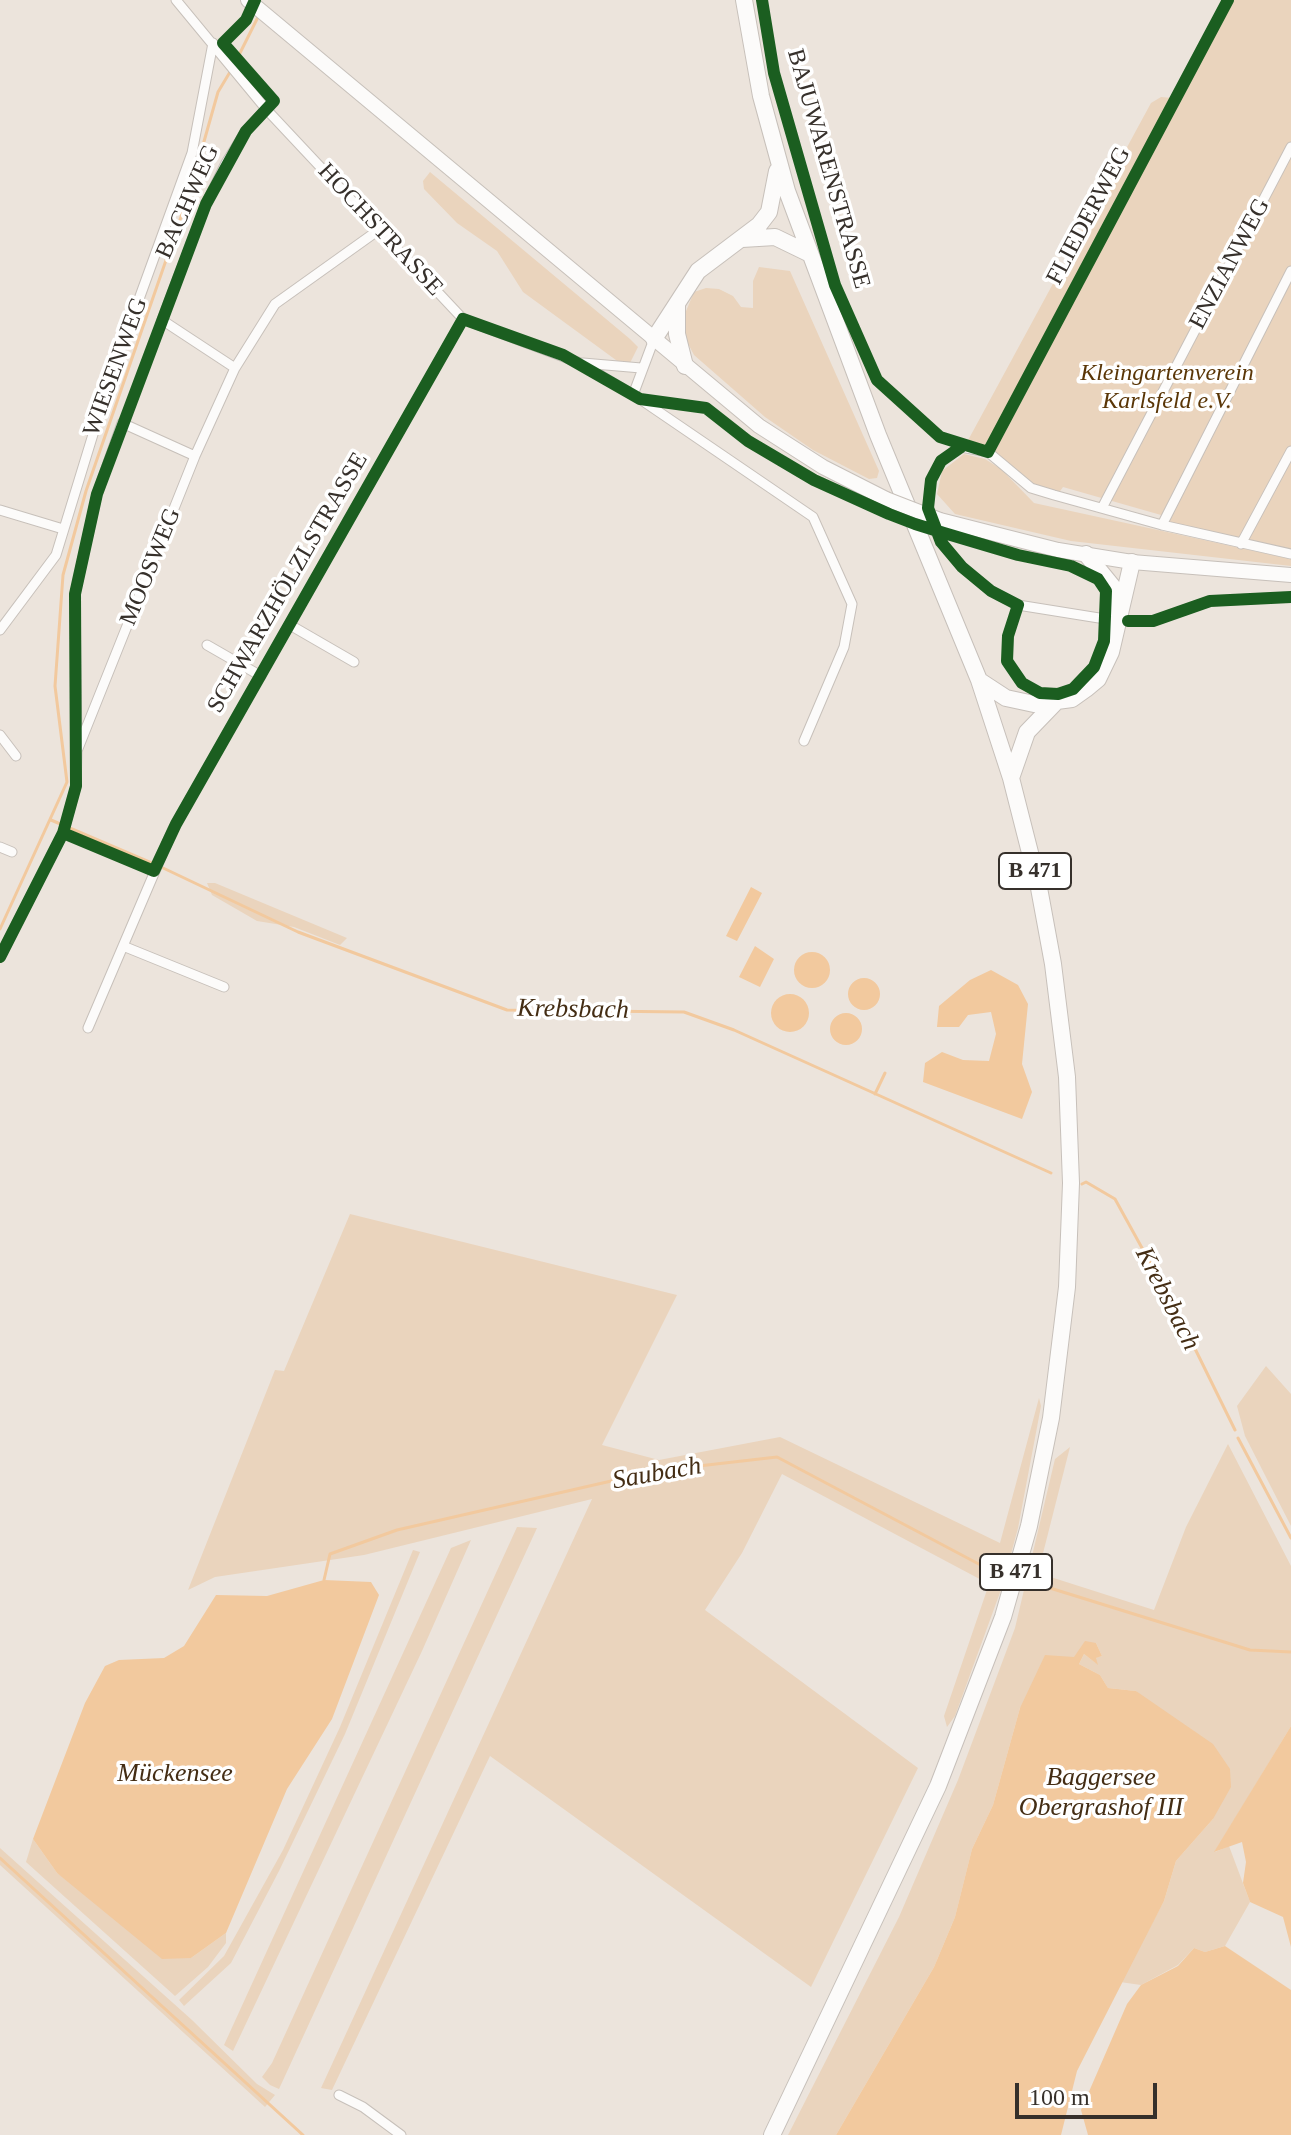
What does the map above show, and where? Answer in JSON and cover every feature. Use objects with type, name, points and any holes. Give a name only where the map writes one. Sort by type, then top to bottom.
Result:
[{"type":"highway","name":"B 471","points":[[744,0],[761,96],[778,161],[878,435],[979,680],[1011,778],[1039,888],[1053,964],[1067,1077],[1071,1183],[1067,1287],[1051,1418],[1029,1526],[973,1702],[888,1897],[772,2135]]},
{"type":"highway","points":[[654,339],[698,271],[718,253],[742,239],[769,212],[775,197],[778,161]]},
{"type":"highway","points":[[742,239],[775,237],[810,254]]},
{"type":"highway","points":[[677,304],[677,334],[685,366]]},
{"type":"highway","points":[[1086,554],[1113,587],[1123,618]]},
{"type":"highway","points":[[979,680],[1006,698],[1055,703],[1072,699],[1098,679],[1123,618],[1132,562]]},
{"type":"highway","points":[[1011,778],[1027,732],[1055,703]]},
{"type":"main road","points":[[248,0],[685,366],[759,426],[823,467],[886,499],[940,520],[1086,554],[1132,562],[1291,575]]},
{"type":"street","name":"HOCHSTRASSE","points":[[176,0],[242,75],[266,109],[463,319],[580,363],[633,395],[813,517],[831,551],[852,604],[844,647],[804,741]]},
{"type":"street","name":"FLIEDERWEG","points":[[988,452],[1228,0]]},
{"type":"street","name":"WIESENWEG","points":[[0,630],[56,555],[110,379],[192,153],[213,43]]},
{"type":"street","name":"BACHWEG","points":[[235,368],[162,320],[206,204],[226,163],[246,131],[266,109]]},
{"type":"street","name":"ENZIANWEG","points":[[1102,508],[1291,147]]},
{"type":"street","name":"MOOSWEG","points":[[0,957],[65,826],[76,786],[77,751],[195,456],[235,368],[275,304],[380,229]]},
{"type":"street","points":[[1162,525],[1291,271]]},
{"type":"street","name":"SCHWARZHÖLZLSTRASSE","points":[[88,1028],[173,829],[463,319]]},
{"type":"street","points":[[633,395],[654,339]]},
{"type":"street","points":[[580,363],[641,368]]},
{"type":"street","points":[[77,751],[75,594],[97,494],[122,423],[195,456]]},
{"type":"street","points":[[1099,618],[1018,605],[991,591],[972,575],[941,542],[928,508],[931,480],[941,461],[961,447],[988,452],[1031,488],[1241,544],[1286,553],[1291,547]]},
{"type":"street","points":[[1241,544],[1291,451]]},
{"type":"street","points":[[0,510],[63,529]]},
{"type":"street","points":[[1123,618],[1153,621],[1210,601],[1291,597]]},
{"type":"street","name":"SCHWARZHÖLZLSTRASSE","points":[[290,625],[354,662]]},
{"type":"street","name":"SCHWARZHÖLZLSTRASSE","points":[[207,645],[261,676]]},
{"type":"street","points":[[75,718],[90,719]]},
{"type":"street","points":[[0,735],[16,756]]},
{"type":"street","points":[[0,847],[12,852]]},
{"type":"street","points":[[123,946],[224,987]]},
{"type":"street","points":[[339,2095],[363,2107],[401,2135]]},
{"type":"green space","name":"Kleingartenverein Karlsfeld e.V.","points":[[1232,0],[1291,0],[1291,549],[1278,550],[1160,522],[1161,515],[1063,487],[1058,494],[1032,485],[994,453]]},
{"type":"green space","points":[[1161,97],[1172,98],[986,449],[966,444],[1151,103]]},
{"type":"green space","points":[[430,172],[630,339],[638,347],[630,363],[620,363],[523,292],[497,251],[457,223],[424,189],[423,181]]},
{"type":"green space","points":[[759,267],[790,271],[879,471],[877,478],[869,479],[813,450],[765,417],[694,355],[683,334],[684,316],[694,292],[706,288],[719,289],[733,296],[741,307],[753,308],[753,281]]},
{"type":"green space","points":[[964,454],[985,459],[1001,469],[1034,503],[1291,559],[1291,566],[1071,541],[955,514],[937,494],[942,471]]},
{"type":"green space","points":[[207,883],[215,883],[347,938],[340,945],[294,927],[257,921],[212,895]]},
{"type":"green space","points":[[350,1214],[677,1295],[602,1445],[659,1460],[780,1437],[1000,1543],[1039,1398],[1041,1406],[1018,1528],[1002,1587],[955,1716],[947,1727],[944,1716],[989,1584],[782,1474],[742,1553],[705,1610],[918,1768],[811,1987],[490,1756],[332,2090],[321,2088],[592,1499],[364,1555],[215,1577],[188,1590],[275,1370],[284,1371]]},
{"type":"green space","points":[[1266,1366],[1291,1394],[1291,1526],[1245,1436],[1237,1406]]},
{"type":"green space","points":[[1228,1444],[1291,1566],[1291,1726],[1215,1852],[1229,1846],[1250,1902],[1225,1946],[1205,1952],[1194,1948],[1178,1965],[1141,1985],[1120,1982],[1164,1901],[1176,1861],[1213,1819],[1136,1691],[1108,1688],[1100,1675],[1079,1664],[1084,1654],[1097,1664],[1095,1658],[1102,1656],[1096,1643],[1074,1658],[1020,1708],[993,1805],[972,1849],[955,1917],[934,1967],[836,2135],[788,2135],[899,1917],[958,1780],[1015,1628],[1055,1459],[1070,1447],[1038,1573],[1154,1610],[1186,1527]]},
{"type":"green space","points":[[517,1527],[537,1528],[279,2089],[262,2077],[272,2063]]},
{"type":"green space","points":[[471,1540],[422,1651],[233,2051],[224,2045],[451,1548]]},
{"type":"green space","points":[[413,1550],[420,1552],[345,1734],[279,1871],[231,1963],[184,2006],[179,2000],[224,1956],[283,1850],[340,1727]]},
{"type":"green space","points":[[33,1839],[57,1873],[191,1958],[226,1933],[226,1943],[208,1967],[175,1996],[26,1862]]},
{"type":"green space","points":[[0,1848],[192,2020],[257,2084],[275,2095],[265,2107],[0,1865]]},
{"type":"water","points":[[751,887],[762,893],[737,941],[726,936]]},
{"type":"water","points":[[755,946],[774,959],[760,987],[739,977]]},
{"type":"water","points":[[812,952],[825,957],[830,970],[825,983],[812,988],[799,983],[794,970],[799,957]]},
{"type":"water","points":[[991,970],[1018,985],[1028,1004],[1022,1064],[1032,1092],[1022,1119],[923,1082],[925,1063],[942,1052],[963,1060],[989,1061],[996,1034],[991,1012],[968,1015],[959,1027],[937,1027],[939,1006],[970,980]]},
{"type":"water","points":[[864,978],[875,983],[880,994],[875,1005],[864,1010],[853,1005],[848,994],[853,983]]},
{"type":"water","points":[[790,994],[803,1000],[809,1013],[803,1026],[790,1032],[777,1026],[771,1013],[777,1000]]},
{"type":"water","points":[[846,1013],[858,1017],[862,1029],[858,1041],[846,1045],[834,1041],[830,1029],[834,1017]]},
{"type":"water","name":"Mückensee","points":[[324,1580],[371,1582],[379,1595],[332,1719],[287,1789],[226,1933],[191,1958],[162,1959],[57,1873],[33,1839],[85,1703],[105,1666],[119,1660],[164,1658],[184,1646],[216,1595],[267,1596]]},
{"type":"water","name":"Baggersee Obergrashof III","points":[[1085,1641],[1096,1643],[1102,1656],[1096,1658],[1098,1665],[1084,1654],[1079,1664],[1100,1675],[1108,1688],[1136,1691],[1213,1744],[1230,1769],[1231,1787],[1213,1819],[1176,1861],[1164,1901],[1077,2071],[1061,2135],[836,2135],[934,1967],[955,1917],[972,1849],[993,1805],[1020,1708],[1045,1655],[1074,1657]]},
{"type":"water","points":[[1291,1726],[1291,1947],[1283,1917],[1250,1902],[1243,1883],[1246,1862],[1242,1842],[1214,1852]]},
{"type":"water","points":[[1225,1946],[1291,1990],[1291,2135],[1088,2135],[1081,2110],[1127,2004],[1141,1985],[1178,1966],[1194,1948],[1205,1952]]},
{"type":"waterway","points":[[234,65],[259,15]]},
{"type":"waterway","points":[[0,929],[67,782],[55,686],[63,575],[86,491],[190,191],[218,92],[230,72]]},
{"type":"waterway","name":"Krebsbach","points":[[51,820],[154,864]]},
{"type":"waterway","name":"Krebsbach","points":[[161,867],[298,932],[507,1010],[684,1012],[734,1030],[1051,1173]]},
{"type":"waterway","points":[[875,1094],[885,1073]]},
{"type":"waterway","name":"Krebsbach","points":[[1082,1184],[1086,1182],[1115,1199],[1174,1306],[1235,1430]]},
{"type":"waterway","name":"Krebsbach","points":[[1238,1438],[1291,1538]]},
{"type":"waterway","name":"Saubach","points":[[324,1580],[330,1554],[397,1530],[655,1471],[777,1457],[990,1570]]},
{"type":"waterway","name":"Saubach","points":[[1024,1580],[1250,1650],[1291,1652]]},
{"type":"waterway","points":[[0,1858],[303,2135]]},
{"type":"cycle path","points":[[0,957],[63,833],[76,786],[75,594],[97,494],[206,204],[246,131],[274,101],[223,43],[246,20],[255,0]]},
{"type":"cycle path","name":"BAJUWARENSTRASSE","points":[[762,0],[774,73],[835,285],[877,380],[940,437],[988,452],[1228,0]]},
{"type":"cycle path","points":[[63,833],[154,871],[176,824],[463,319],[563,355],[640,399],[706,408],[748,441],[814,480],[889,514],[915,524],[944,533],[1018,555],[1071,566],[1098,579],[1106,591],[1104,641],[1094,667],[1073,689],[1058,694],[1040,693],[1022,683],[1007,661],[1008,636],[1018,605],[991,591],[962,567],[941,542],[928,508],[931,480],[941,461],[961,447]]},
{"type":"cycle path","points":[[1128,621],[1153,621],[1210,601],[1291,597]]}]
